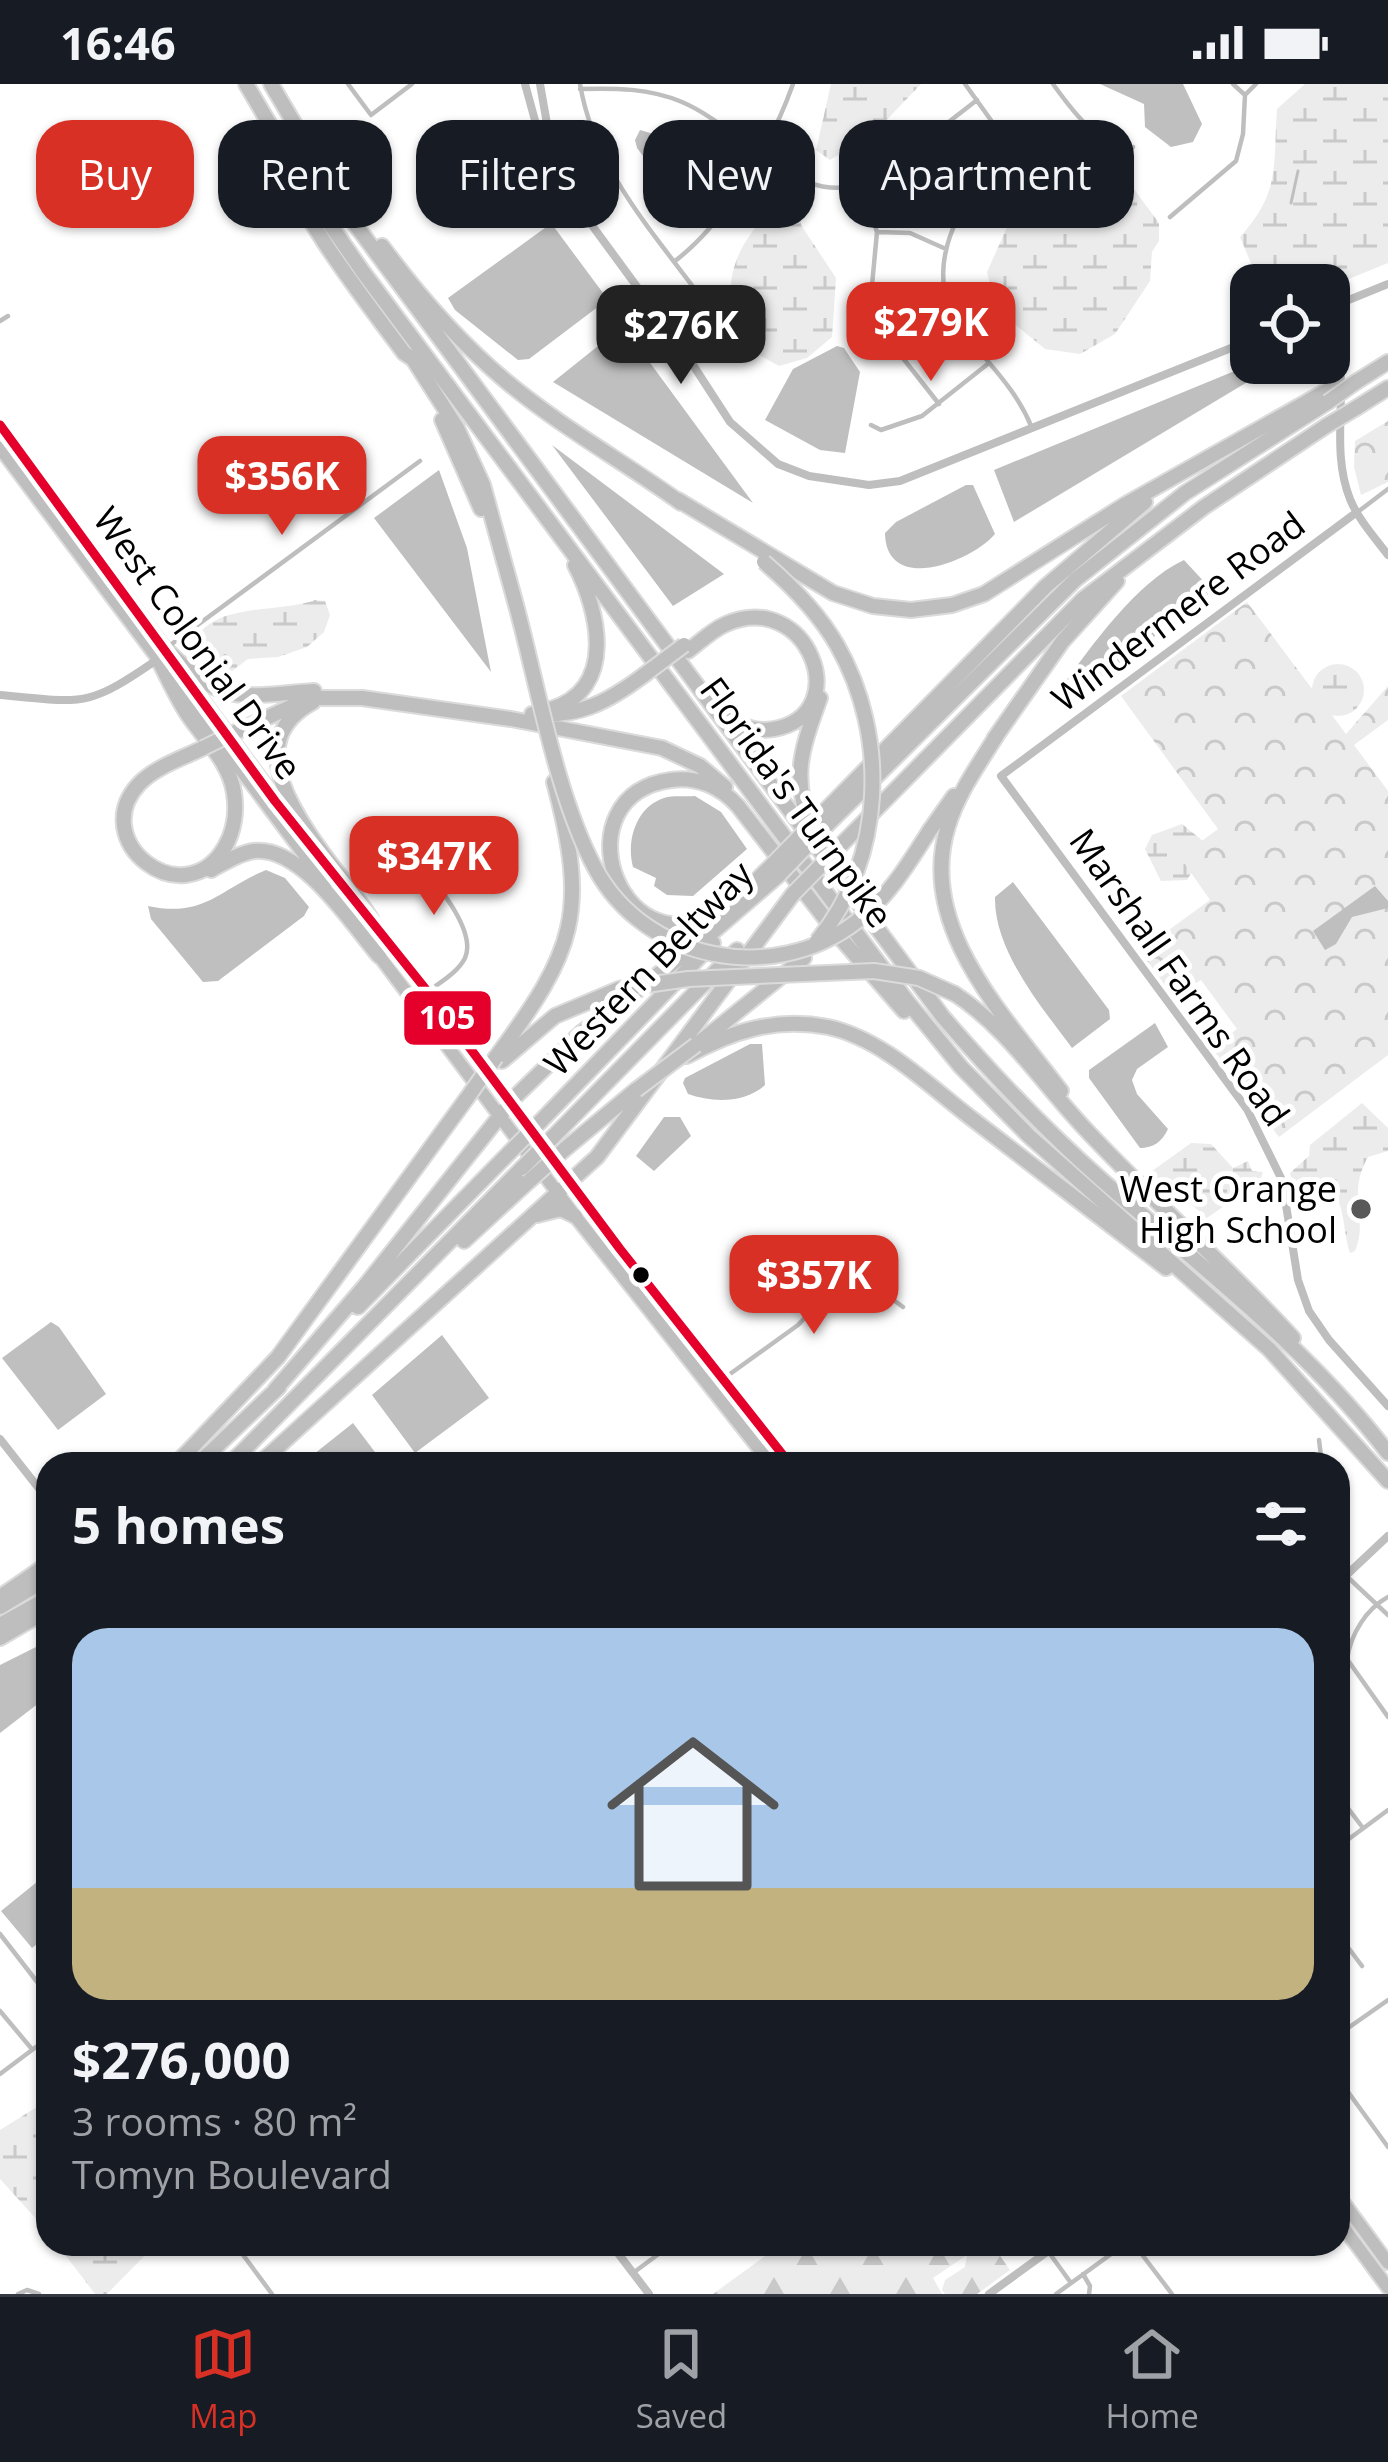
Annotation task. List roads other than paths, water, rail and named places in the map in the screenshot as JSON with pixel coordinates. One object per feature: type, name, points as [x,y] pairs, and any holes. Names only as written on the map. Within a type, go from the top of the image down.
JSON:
[{"type":"highway","name":"Florida's Turnpike","points":[[246,84],[363,272],[878,964],[961,1067],[1029,1136],[1240,1322],[1302,1382],[1388,1480]]},
{"type":"highway","name":"Florida's Turnpike","points":[[271,84],[292,120]]},
{"type":"highway","points":[[187,1452],[278,1357],[498,1061],[556,969],[573,918],[571,854],[498,532],[468,450],[413,359],[404,353],[288,183],[256,106]]},
{"type":"highway","name":"Florida's Turnpike","points":[[358,228],[930,1000],[1004,1086],[1065,1147],[1256,1314],[1388,1453]]},
{"type":"highway","points":[[364,228],[484,363],[534,404],[767,560],[873,606],[911,610],[952,605],[1000,584],[1244,436],[1357,378]]},
{"type":"highway","points":[[822,822],[1075,580],[1185,493],[1388,360]]},
{"type":"highway","name":"Western Beltway","points":[[525,1175],[551,1139],[1048,632],[1168,532],[1388,388]]},
{"type":"highway","name":"West Colonial Drive","points":[[0,425],[415,1005],[571,1182],[651,1287],[763,1452]]},
{"type":"highway","points":[[275,1390],[364,1287],[504,1108],[581,1033],[706,938],[1091,545],[1244,436]]},
{"type":"highway","name":"West Colonial Drive","points":[[0,448],[428,992],[574,1216],[712,1380],[744,1405],[781,1452]]},
{"type":"highway","points":[[516,715],[572,700],[595,664],[595,613],[556,530]]},
{"type":"highway","points":[[513,606],[571,807],[596,871],[629,910],[673,942],[742,960],[780,957],[844,931],[876,904],[1084,615],[1168,532]]},
{"type":"highway","points":[[242,1452],[525,1175],[691,1051],[804,958],[841,908],[860,863],[870,821],[872,757],[860,698],[837,645],[804,599],[767,560]]},
{"type":"highway","points":[[516,715],[546,722],[609,708],[727,616],[755,611],[778,616],[809,638],[820,657],[824,678],[798,777],[820,853]]},
{"type":"highway","points":[[659,638],[725,715],[745,727],[769,730],[790,723],[813,697],[817,671],[810,650],[796,634],[775,622],[754,618],[728,623],[686,648]]},
{"type":"highway","points":[[164,652],[196,680],[223,694],[321,693],[516,715],[681,755],[719,781],[837,934],[956,1070],[1029,1136]]},
{"type":"highway","points":[[164,652],[181,703],[228,772],[236,806],[231,835],[213,862],[192,874],[160,872],[130,846],[124,827],[127,804],[148,776],[202,746]]},
{"type":"highway","points":[[321,693],[146,772],[126,794],[121,834],[133,857],[156,874],[182,879],[202,875],[252,851],[290,859],[320,886],[409,988],[428,992]]},
{"type":"highway","points":[[321,693],[287,723],[279,743],[279,776],[295,814],[351,886],[370,919]]},
{"type":"highway","points":[[997,735],[948,826],[941,878],[950,927],[964,956],[1038,1060],[1146,1190]]},
{"type":"highway","points":[[765,838],[724,793],[696,781],[674,779],[646,788],[625,806],[610,836],[609,860],[617,885],[635,907],[657,919],[683,923],[721,911],[775,870]]},
{"type":"highway","name":"Western Beltway","points":[[210,1452],[510,1153],[775,870]]},
{"type":"highway","points":[[272,1452],[571,1182],[614,1136],[793,894]]},
{"type":"highway","points":[[498,1061],[555,1016],[619,989],[688,979],[874,971],[919,978],[955,994],[992,1023],[1052,1094],[1248,1289],[1350,1400],[1370,1429]]},
{"type":"highway","points":[[415,1005],[433,1009],[452,1027]]},
{"type":"highway","points":[[691,1051],[734,1033],[798,1023],[847,1033],[881,1050],[1174,1275],[1362,1449]]},
{"type":"highway","points":[[532,1217],[557,1209],[574,1216]]},
{"type":"highway","points":[[611,1263],[623,1264],[651,1287]]},
{"type":"highway","points":[[0,1597],[36,1572]]},
{"type":"highway","points":[[0,1607],[36,1585]]},
{"type":"highway","points":[[0,1625],[36,1605]]},
{"type":"highway","points":[[0,1638],[36,1617]]},
{"type":"highway","points":[[1350,2211],[1384,2257]]},
{"type":"highway","points":[[1350,2228],[1360,2235],[1366,2233]]},
{"type":"highway","points":[[1350,2236],[1388,2288]]},
{"type":"highway","points":[[1354,2242],[1384,2257]]},
{"type":"street","points":[[348,84],[371,115],[412,84]]},
{"type":"street","points":[[525,84],[535,120]]},
{"type":"street","points":[[541,84],[547,120]]},
{"type":"street","points":[[780,120],[793,84]]},
{"type":"street","points":[[965,84],[1013,151],[959,214],[946,249],[946,303],[955,321],[1019,396],[1033,428]]},
{"type":"street","points":[[1053,84],[1081,120]]},
{"type":"street","points":[[1233,84],[1246,95]]},
{"type":"street","points":[[1170,217],[1236,161],[1246,95],[1256,84]]},
{"type":"street","points":[[716,120],[679,100],[580,86],[592,137],[607,170],[703,300],[717,304]]},
{"type":"street","points":[[950,120],[977,100]]},
{"type":"street","points":[[595,228],[730,422],[778,464],[837,483],[900,481],[1230,348]]},
{"type":"street","points":[[675,261],[712,228]]},
{"type":"street","points":[[876,228],[871,296],[876,316],[884,334],[939,404]]},
{"type":"street","points":[[877,232],[910,233],[946,249]]},
{"type":"street","points":[[1350,299],[1388,284]]},
{"type":"street","points":[[0,321],[8,316]]},
{"type":"street","points":[[871,425],[881,430],[899,426],[939,404],[989,363]]},
{"type":"street","points":[[1342,384],[1342,472],[1357,512],[1388,555]]},
{"type":"street","points":[[0,695],[92,700],[164,652],[420,461]]},
{"type":"street","name":"Windermere Road","points":[[1000,776],[1388,489]]},
{"type":"street","name":"Marshall Farms Road","points":[[1000,776],[1260,1128],[1282,1180],[1298,1280],[1309,1310],[1328,1340],[1388,1406]]},
{"type":"street","points":[[406,846],[468,938],[459,968],[428,992]]},
{"type":"street","points":[[712,1380],[797,1325],[848,1280],[872,1284],[903,1307]]},
{"type":"street","points":[[0,1439],[36,1485]]},
{"type":"street","points":[[1318,1440],[1320,1452]]},
{"type":"street","points":[[1350,1565],[1388,1536]]},
{"type":"street","points":[[1350,1578],[1388,1616]]},
{"type":"street","points":[[1350,1651],[1361,1623],[1388,1597]]},
{"type":"street","points":[[1350,1663],[1388,1717]]},
{"type":"street","points":[[1350,1838],[1388,1810]]},
{"type":"street","points":[[1350,1811],[1363,1828]]},
{"type":"street","points":[[0,1934],[36,1980]]},
{"type":"street","points":[[1350,1950],[1362,1966]]},
{"type":"street","points":[[1350,2027],[1388,2000]]},
{"type":"street","points":[[0,2011],[32,2050]]},
{"type":"street","points":[[0,2074],[36,2047]]},
{"type":"street","points":[[1350,2095],[1388,2147]]},
{"type":"street","points":[[244,2256],[272,2294]]},
{"type":"street","points":[[620,2256],[649,2294]]},
{"type":"street","points":[[632,2273],[655,2256]]},
{"type":"street","points":[[989,2294],[1041,2256]]},
{"type":"street","points":[[1052,2256],[1071,2283]]},
{"type":"street","points":[[1058,2294],[1112,2256]]},
{"type":"street","points":[[1140,2256],[1172,2294]]},
{"type":"street","points":[[1083,2275],[1090,2294]]},
{"type":"street","points":[[18,2294],[34,2290],[39,2294]]},
{"type":"waterway","points":[[1291,203],[1298,171]]},
{"type":"place","name":"West Orange High School","points":[[1361,1209]]}]
